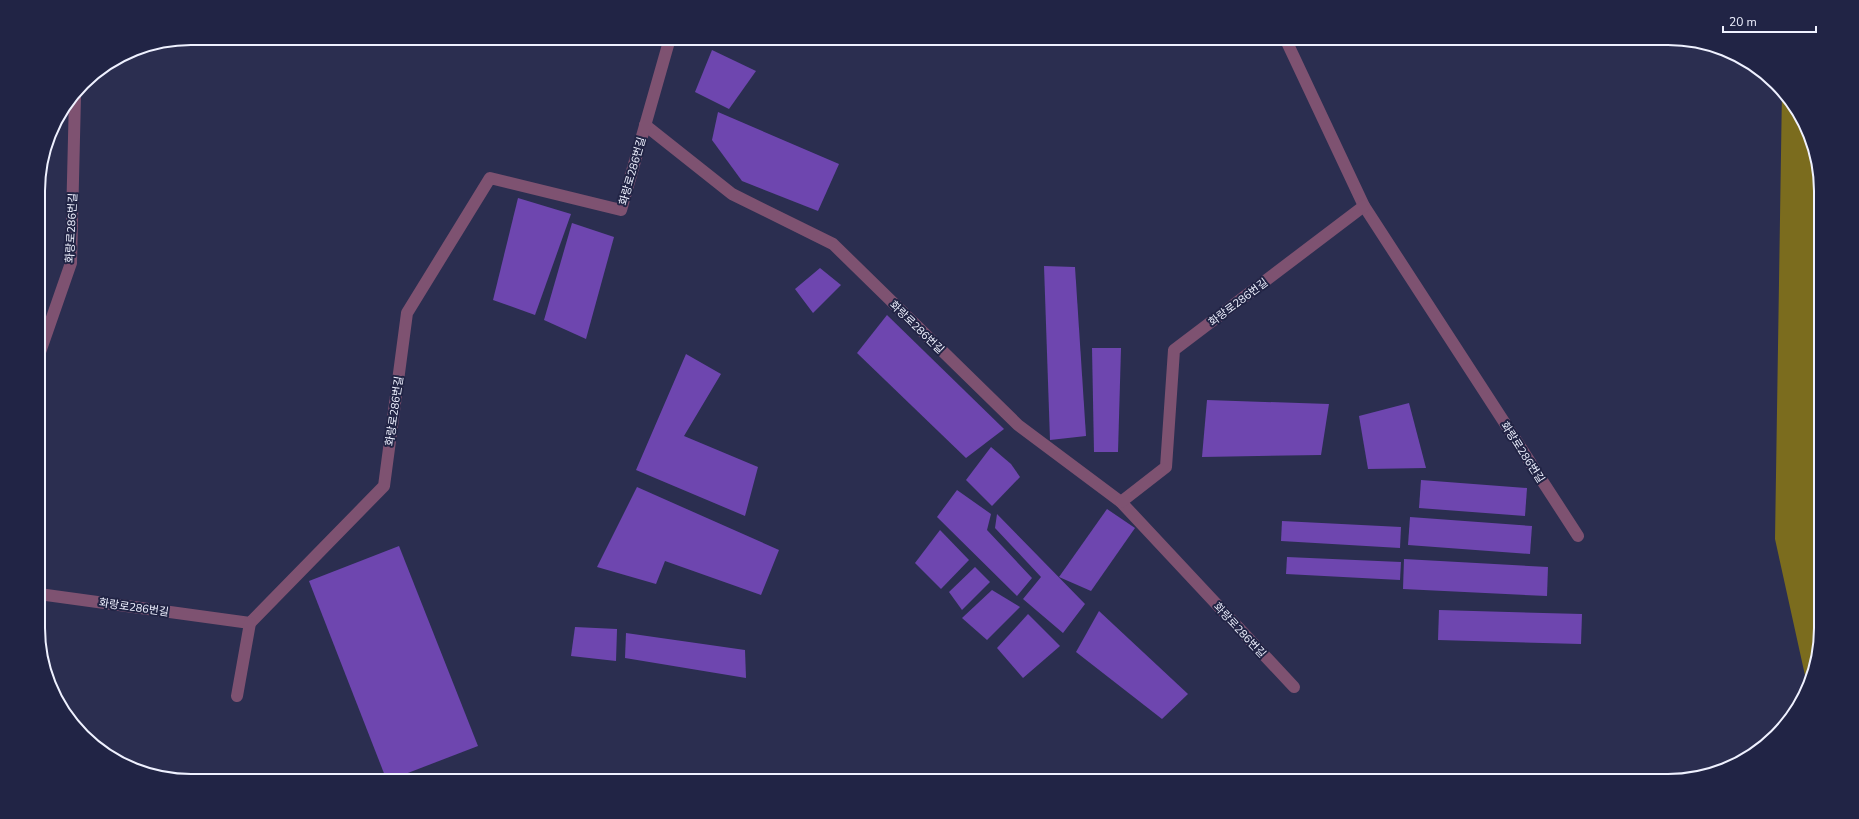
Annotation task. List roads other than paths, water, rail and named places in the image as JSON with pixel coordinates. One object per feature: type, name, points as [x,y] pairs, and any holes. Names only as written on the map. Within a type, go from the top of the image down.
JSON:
[{"type":"street","name":"화랑로286번길","points":[[45,595],[250,623],[384,486],[407,313],[490,178],[621,210],[668,45]]},
{"type":"street","name":"화랑로286번길","points":[[1288,45],[1364,206],[1578,536]]},
{"type":"street","name":"화랑로286번길","points":[[45,338],[71,264],[75,102]]},
{"type":"street","name":"화랑로286번길","points":[[645,125],[732,194],[833,244],[1018,425],[1121,502],[1294,687]]},
{"type":"street","name":"화랑로286번길","points":[[1121,502],[1166,467],[1174,350],[1364,206]]},
{"type":"street","points":[[237,696],[250,623]]}]
